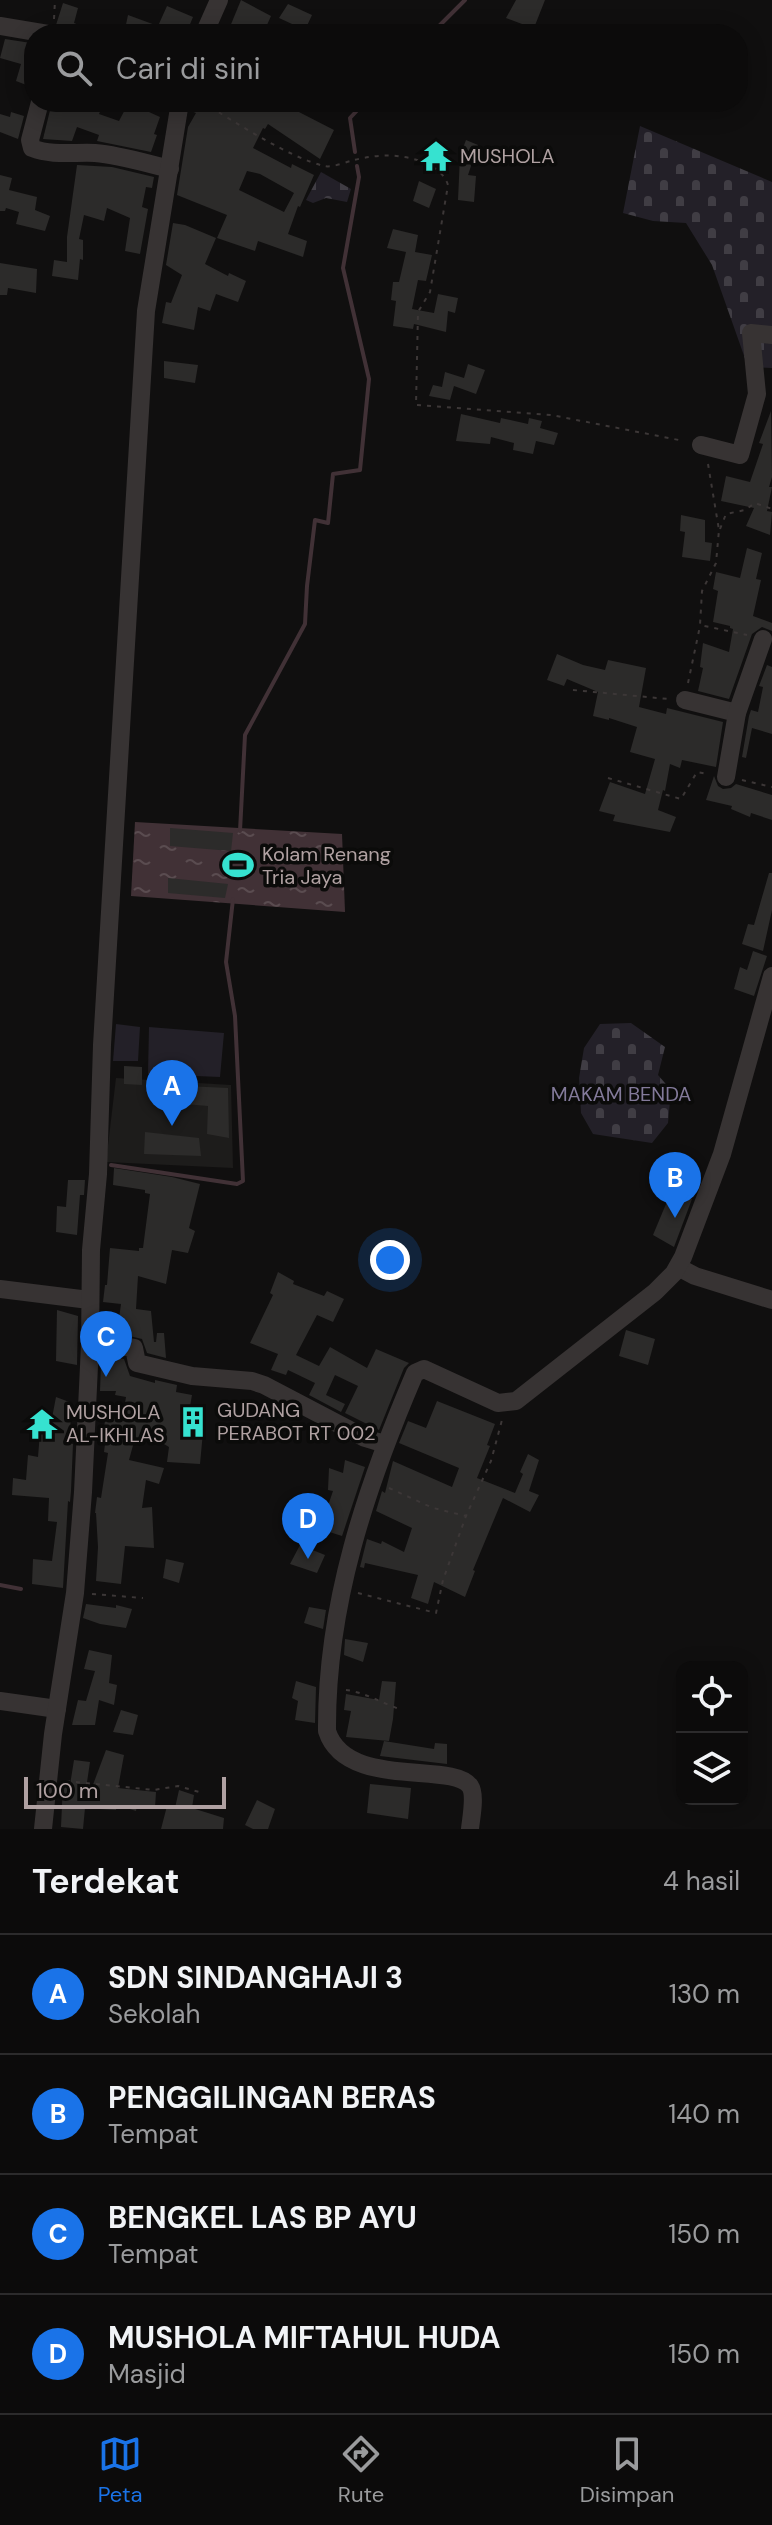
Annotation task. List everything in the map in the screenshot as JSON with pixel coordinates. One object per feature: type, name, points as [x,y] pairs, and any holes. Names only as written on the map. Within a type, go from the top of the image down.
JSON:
[{"type":"street","points":[[208,24],[219,0]]},
{"type":"street","points":[[0,26],[24,26]]},
{"type":"street","points":[[37,112],[30,140],[32,148],[65,154],[95,153],[170,169]]},
{"type":"street","points":[[43,1829],[75,1593],[83,1492],[89,1300],[113,848],[146,311],[179,112]]},
{"type":"street","points":[[701,445],[740,455],[757,394],[751,333],[772,335]]},
{"type":"street","points":[[726,777],[737,713],[763,639]]},
{"type":"street","points":[[685,700],[737,713]]},
{"type":"street","points":[[470,1829],[472,1790],[468,1784],[453,1778],[389,1771],[353,1759],[331,1744],[327,1731],[336,1614],[350,1552],[385,1444],[415,1373],[424,1369],[498,1403],[516,1401],[655,1292],[678,1267],[722,1154],[772,976]]},
{"type":"street","points":[[678,1267],[695,1276],[772,1300]]},
{"type":"street","points":[[0,1289],[89,1300]]},
{"type":"street","points":[[90,1341],[134,1348],[137,1363],[192,1376],[228,1378],[264,1385],[365,1438],[385,1444]]},
{"type":"street","points":[[0,1701],[57,1709]]},
{"type":"path","points":[[51,24],[55,0]]},
{"type":"path","points":[[220,112],[289,151],[326,167],[357,159],[395,155],[415,159],[433,167],[445,177],[448,185],[430,292],[418,312],[416,405],[536,413],[701,445],[707,455],[719,530],[716,563],[702,591],[700,625],[685,700],[573,690]]},
{"type":"path","points":[[719,530],[726,514],[745,510],[755,503],[772,509]]},
{"type":"path","points":[[700,625],[733,632]]},
{"type":"path","points":[[608,778],[681,799],[697,772],[772,787]]},
{"type":"path","points":[[342,1589],[436,1613],[443,1580],[466,1516],[491,1461],[507,1402]]},
{"type":"path","points":[[373,1481],[433,1508],[466,1516]]},
{"type":"path","points":[[75,1593],[143,1598]]},
{"type":"path","points":[[330,1687],[357,1691],[376,1702],[402,1710]]},
{"type":"path","points":[[49,1778],[154,1790],[178,1786],[199,1792]]},
{"type":"shaded area","points":[[116,1078],[231,1085],[233,1168],[106,1162]]},
{"type":"green space","points":[[640,126],[772,182],[772,368],[748,367],[712,265],[686,223],[653,221],[623,213]]},
{"type":"green space","points":[[321,172],[351,189],[347,202],[326,198],[313,203],[306,200]]},
{"type":"green space","name":"MAKAM BENDA","points":[[631,1023],[665,1047],[658,1075],[671,1090],[668,1123],[652,1143],[593,1134],[581,1113],[579,1078],[584,1048],[600,1024]]},
{"type":"green space","points":[[116,1024],[140,1027],[138,1061],[113,1061]]},
{"type":"green space","points":[[149,1027],[224,1033],[220,1077],[148,1074]]},
{"type":"water","name":"Kolam Renang Tria Jaya","points":[[135,822],[342,834],[345,912],[131,896]]},
{"type":"building","points":[[241,0],[271,16],[267,24],[231,24]]},
{"type":"building","points":[[516,0],[545,0],[536,24],[522,24],[506,18]]},
{"type":"building","points":[[63,3],[78,8],[74,23],[76,24],[56,24]]},
{"type":"building","points":[[288,4],[312,15],[308,24],[292,24],[279,18]]},
{"type":"building","points":[[167,6],[193,17],[190,24],[159,24]]},
{"type":"building","points":[[128,15],[153,24],[126,24]]},
{"type":"building","points":[[5,39],[24,42],[24,84],[16,81],[21,64],[0,58]]},
{"type":"building","points":[[11,112],[24,116],[18,139],[0,132],[0,114],[10,117]]},
{"type":"building","points":[[50,112],[100,112],[119,121],[124,112],[149,112],[160,117],[151,152],[97,141],[99,135],[77,127],[72,141],[43,139]]},
{"type":"building","points":[[194,112],[299,112],[334,130],[320,159],[268,124],[253,148],[291,168],[292,164],[314,175],[288,234],[307,241],[303,257],[258,241],[255,251],[217,238],[227,215],[177,195],[188,127],[196,113]],"holes":[[[247,171],[260,174],[294,193],[284,212],[239,190]]]},
{"type":"building","points":[[466,140],[478,145],[468,175],[476,176],[474,202],[458,200],[460,156]]},
{"type":"building","points":[[77,165],[112,167],[154,177],[152,188],[146,187],[142,207],[148,209],[140,254],[125,251],[130,218],[107,208],[104,221],[84,215],[79,239],[83,240],[83,260],[80,259],[78,280],[52,276],[54,260],[67,262],[67,237]]},
{"type":"building","points":[[0,175],[12,178],[9,190],[37,197],[35,210],[50,216],[45,231],[16,224],[19,212],[6,208],[0,211]]},
{"type":"building","points":[[419,181],[436,189],[429,208],[413,201]]},
{"type":"building","points":[[173,223],[216,238],[205,264],[246,281],[238,302],[216,294],[210,311],[198,307],[194,330],[162,323],[166,302],[171,303],[182,275],[166,265]]},
{"type":"building","points":[[393,229],[418,235],[415,252],[432,255],[426,281],[418,280],[412,309],[434,313],[438,294],[458,298],[455,313],[448,311],[446,332],[414,324],[413,329],[393,326],[396,301],[391,300],[393,282],[399,282],[406,252],[387,248]]},
{"type":"building","points":[[0,263],[37,269],[36,293],[8,288],[7,295],[0,295]]},
{"type":"building","points":[[164,361],[198,365],[195,383],[164,378]]},
{"type":"building","points":[[468,364],[485,370],[476,394],[454,386],[450,400],[429,396],[433,385],[442,387],[445,372],[464,378]]},
{"type":"building","points":[[771,411],[772,477],[769,487],[772,487],[767,511],[772,512],[770,535],[746,526],[754,508],[721,501],[726,476],[750,482],[763,444],[759,443]]},
{"type":"building","points":[[461,414],[500,423],[501,418],[528,424],[529,418],[542,421],[540,428],[558,433],[554,445],[536,441],[533,454],[513,450],[514,443],[491,437],[490,444],[456,441]]},
{"type":"building","points":[[681,515],[705,520],[705,542],[712,543],[710,561],[682,557],[685,532],[680,531]]},
{"type":"building","points":[[747,548],[762,553],[756,579],[761,580],[753,616],[772,623],[772,631],[762,627],[752,634],[729,699],[698,691],[703,668],[700,667],[703,643],[729,652],[733,629],[713,622],[718,591],[713,589],[716,572],[740,578]]},
{"type":"building","points":[[557,654],[605,670],[608,660],[646,668],[639,707],[666,714],[667,708],[723,722],[716,767],[682,760],[680,768],[670,764],[658,810],[676,817],[670,832],[613,821],[615,815],[599,811],[610,782],[645,794],[655,759],[630,752],[637,727],[593,716],[598,692],[567,679],[564,686],[547,680]]},
{"type":"building","points":[[767,665],[772,667],[772,734],[752,728],[746,758],[742,757],[749,716],[751,710],[758,712],[763,687],[759,686]]},
{"type":"building","points":[[714,776],[718,786],[723,789],[736,784],[772,795],[772,820],[751,813],[750,817],[731,809],[732,806],[706,800]]},
{"type":"building","points":[[170,828],[233,833],[231,851],[170,846]]},
{"type":"building","points":[[769,873],[772,873],[772,910],[763,951],[742,944],[748,924],[754,925]]},
{"type":"building","points":[[168,878],[228,884],[225,898],[168,893]]},
{"type":"building","points":[[753,951],[767,956],[754,996],[734,989],[740,967],[747,970]]},
{"type":"building","points":[[124,1066],[142,1067],[142,1085],[124,1084]]},
{"type":"building","points":[[185,1086],[228,1088],[229,1138],[207,1134],[208,1106],[184,1104]]},
{"type":"building","points":[[145,1132],[199,1138],[201,1156],[144,1154]]},
{"type":"building","points":[[114,1168],[200,1184],[189,1228],[195,1231],[188,1253],[172,1250],[166,1284],[138,1276],[136,1309],[151,1311],[154,1342],[157,1333],[164,1333],[166,1358],[147,1353],[142,1339],[117,1333],[121,1304],[103,1302],[110,1248],[139,1251],[143,1248],[150,1194],[145,1190],[113,1185]]},
{"type":"building","points":[[68,1180],[85,1180],[84,1195],[80,1195],[77,1235],[56,1232],[57,1206],[66,1207]]},
{"type":"building","points":[[671,1192],[692,1199],[674,1247],[653,1235]]},
{"type":"building","points":[[278,1272],[294,1281],[293,1284],[324,1296],[327,1291],[344,1299],[333,1322],[317,1315],[296,1355],[319,1366],[330,1347],[367,1368],[376,1349],[409,1363],[404,1368],[379,1430],[345,1413],[358,1386],[335,1375],[326,1395],[345,1404],[341,1412],[309,1395],[315,1383],[288,1370],[286,1375],[271,1370],[278,1354],[250,1343],[273,1295],[270,1293]]},
{"type":"building","points":[[57,1310],[78,1316],[77,1365],[56,1361]]},
{"type":"building","points":[[626,1330],[655,1339],[648,1365],[619,1356]]},
{"type":"building","points":[[106,1356],[124,1359],[130,1376],[177,1385],[176,1392],[192,1395],[188,1418],[198,1419],[197,1431],[203,1432],[200,1464],[167,1462],[169,1447],[164,1441],[135,1438],[129,1460],[164,1468],[159,1484],[146,1480],[142,1508],[152,1507],[154,1548],[125,1546],[121,1584],[96,1581],[98,1547],[95,1513],[97,1497],[101,1498],[108,1453],[104,1452],[107,1428],[104,1427],[106,1415],[122,1421],[126,1397],[115,1395],[116,1391],[100,1391],[101,1364],[105,1364]]},
{"type":"building","points":[[56,1397],[72,1403],[69,1443],[73,1444],[71,1491],[63,1588],[32,1584],[33,1559],[52,1561],[57,1522],[48,1521],[49,1498],[12,1495],[13,1478],[26,1480],[28,1455],[38,1457],[40,1432],[29,1429],[36,1413],[52,1418]]},
{"type":"building","points":[[437,1401],[495,1424],[477,1478],[515,1493],[528,1454],[539,1460],[529,1491],[539,1495],[530,1512],[503,1498],[465,1597],[434,1582],[428,1604],[411,1598],[418,1575],[365,1563],[364,1568],[360,1567],[367,1539],[381,1544],[382,1541],[404,1552],[412,1528],[376,1511],[382,1491],[385,1493],[393,1461],[452,1487],[459,1468],[399,1443],[408,1421],[426,1428]]},
{"type":"building","points":[[345,1460],[365,1467],[342,1536],[320,1529],[333,1491],[328,1490],[329,1468],[343,1473]]},
{"type":"building","points":[[300,1545],[325,1555],[317,1573],[290,1564]]},
{"type":"building","points":[[166,1559],[184,1563],[179,1583],[163,1578]]},
{"type":"building","points":[[86,1604],[132,1609],[126,1628],[83,1618]]},
{"type":"building","points":[[309,1607],[326,1610],[323,1629],[304,1623]]},
{"type":"building","points":[[345,1639],[368,1643],[363,1662],[344,1655]]},
{"type":"building","points":[[89,1650],[112,1655],[109,1683],[117,1685],[114,1705],[99,1700],[95,1725],[72,1725],[78,1700],[86,1701],[95,1671],[84,1669]]},
{"type":"building","points":[[296,1681],[316,1687],[315,1723],[295,1720],[298,1701],[292,1698]]},
{"type":"building","points":[[382,1681],[396,1682],[389,1741],[346,1737],[351,1711],[344,1710],[346,1694],[379,1700]]},
{"type":"building","points":[[121,1710],[138,1715],[133,1735],[113,1732]]},
{"type":"building","points":[[384,1741],[434,1749],[435,1743],[447,1744],[447,1764],[380,1756]]},
{"type":"building","points":[[106,1750],[124,1755],[118,1788],[156,1792],[155,1808],[137,1806],[136,1811],[117,1805],[116,1810],[85,1808],[83,1829],[61,1827],[63,1783],[70,1785],[74,1760],[90,1762],[86,1789],[91,1790]]},
{"type":"building","points":[[370,1784],[411,1788],[408,1819],[367,1813]]},
{"type":"building","points":[[179,1790],[194,1795],[192,1808],[224,1818],[223,1829],[161,1829],[167,1806],[175,1808]]},
{"type":"building","points":[[257,1800],[275,1809],[268,1829],[253,1829],[245,1825]]},
{"type":"waterway","points":[[441,24],[465,0]]},
{"type":"waterway","points":[[355,152],[350,118],[356,112]]},
{"type":"waterway","points":[[240,831],[245,735],[305,624],[315,520],[328,523],[333,474],[360,470],[369,379],[343,268],[359,177],[357,166]]},
{"type":"waterway","points":[[111,1165],[237,1184],[243,1181],[235,1016],[226,962],[233,899]]},
{"type":"waterway","points":[[0,1585],[21,1589]]},
{"type":"place","name":"MUSHOLA","points":[[436,156]]},
{"type":"place","name":"Kolam Renang Tria Jaya","points":[[238,865]]},
{"type":"place","name":"SDN SINDANGHAJI 3","points":[[172,1126]]},
{"type":"place","name":"PENGGILINGAN BERAS","points":[[675,1218]]},
{"type":"place","name":"BENGKEL LAS BP AYU","points":[[106,1377]]},
{"type":"place","name":"GUDANG PERABOT RT 002","points":[[193,1422]]},
{"type":"place","name":"MUSHOLA AL-IKHLAS","points":[[42,1424]]},
{"type":"place","name":"MUSHOLA MIFTAHUL HUDA","points":[[308,1559]]}]
